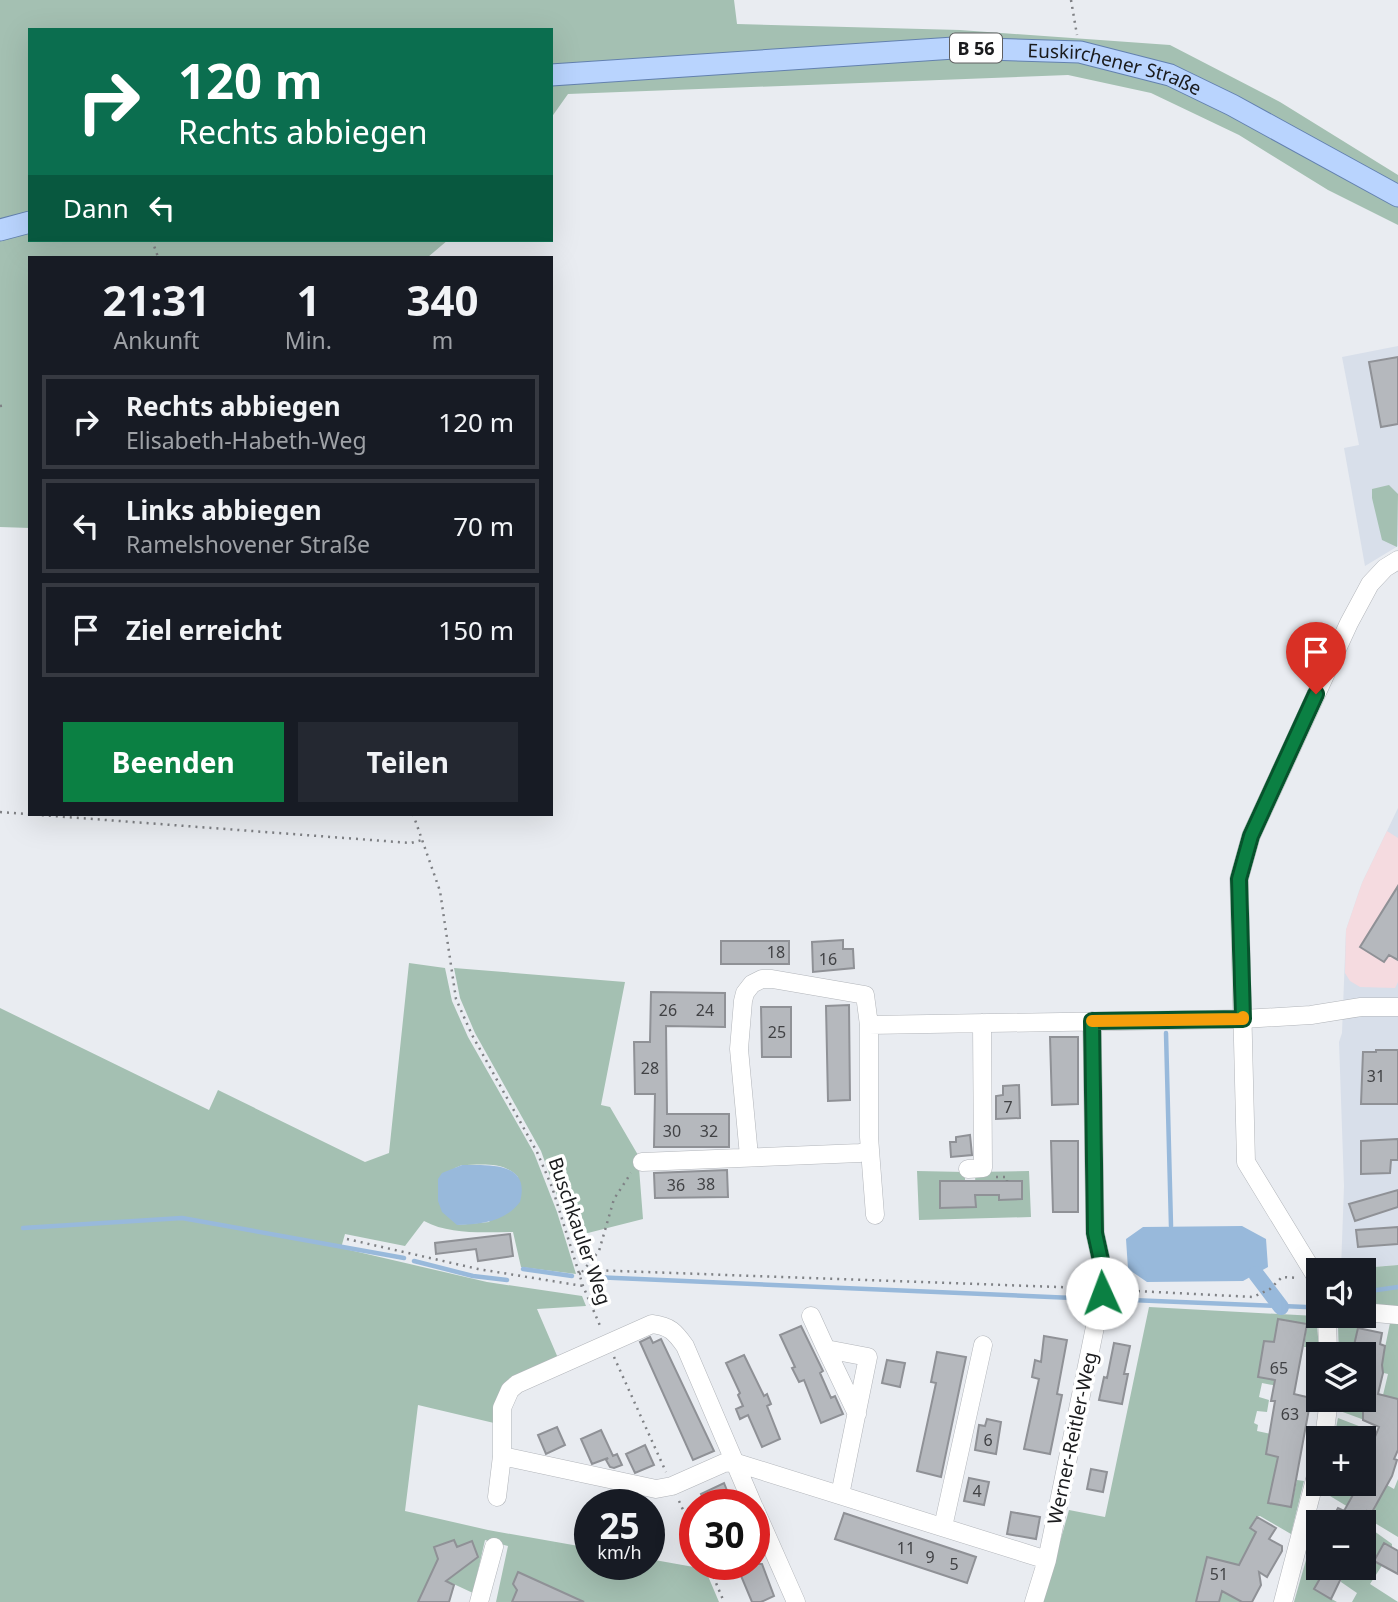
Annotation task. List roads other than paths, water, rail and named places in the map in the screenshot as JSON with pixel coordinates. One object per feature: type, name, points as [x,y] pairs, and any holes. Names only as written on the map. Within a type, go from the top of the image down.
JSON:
[{"type":"main road","name":"Euskirchener Straße","points":[[553,75],[954,48],[1080,52],[1170,75],[1232,105],[1398,196]]},
{"type":"main road","points":[[0,230],[28,223]]},
{"type":"street","points":[[1306,1261],[1246,1161],[1239,879],[1251,836],[1361,599],[1385,568],[1398,559]]},
{"type":"street","points":[[749,1156],[739,1049],[745,993],[752,984],[762,979],[772,979],[865,995],[869,1025],[870,1150],[875,1215]]},
{"type":"street","points":[[869,1025],[1243,1019],[1311,1015],[1361,1007],[1398,1007]]},
{"type":"street","name":"Werner-Reitler-Weg","points":[[1034,1602],[1047,1560],[1102,1288],[1102,1265],[1095,1233],[1092,1021]]},
{"type":"street","points":[[968,1169],[983,1168],[982,1023]]},
{"type":"street","points":[[642,1161],[860,1153],[870,1150]]},
{"type":"street","points":[[1376,1313],[1398,1315]]},
{"type":"street","points":[[811,1316],[857,1414]]},
{"type":"street","points":[[497,1497],[502,1456],[502,1408],[510,1390],[517,1384],[652,1324],[666,1326],[676,1332],[685,1346],[746,1489]]},
{"type":"street","points":[[943,1527],[983,1345]]},
{"type":"street","points":[[825,1349],[868,1357],[840,1495]]},
{"type":"street","points":[[502,1456],[656,1489],[672,1486],[724,1463],[734,1462],[1047,1560]]},
{"type":"street","points":[[1283,1602],[1311,1496]]},
{"type":"street","points":[[770,1543],[796,1602]]},
{"type":"street","points":[[480,1602],[494,1547]]},
{"type":"water","points":[[462,1165],[495,1166],[513,1172],[522,1189],[520,1202],[500,1218],[484,1223],[457,1225],[442,1212],[438,1201],[438,1179],[442,1173]]},
{"type":"water","points":[[1242,1226],[1266,1239],[1268,1267],[1243,1281],[1147,1282],[1128,1269],[1126,1239],[1143,1227]]},
{"type":"waterway","points":[[1166,1033],[1171,1226]]},
{"type":"waterway","points":[[23,1228],[182,1218],[404,1258]]},
{"type":"waterway","points":[[414,1261],[473,1276],[507,1280]]},
{"type":"waterway","points":[[523,1269],[572,1276]]},
{"type":"waterway","points":[[1256,1274],[1281,1307]]},
{"type":"waterway","points":[[593,1277],[1096,1299]]},
{"type":"waterway","points":[[1376,1290],[1398,1287]]},
{"type":"waterway","points":[[1106,1299],[1306,1307]]}]
